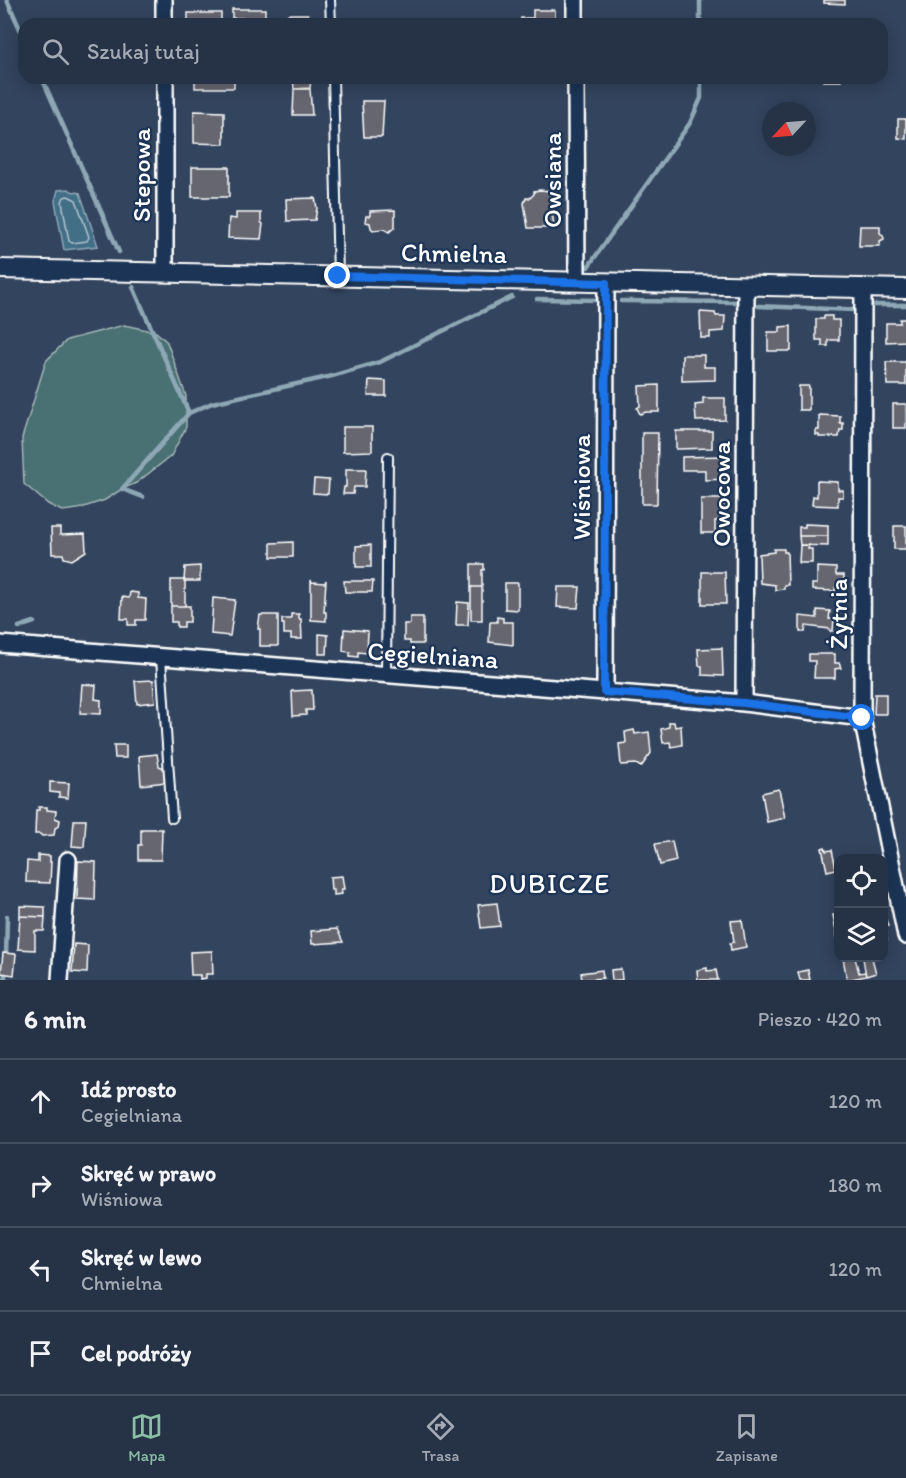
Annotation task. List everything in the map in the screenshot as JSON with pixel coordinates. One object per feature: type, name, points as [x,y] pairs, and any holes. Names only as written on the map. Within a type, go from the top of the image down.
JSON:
[{"type":"street","points":[[164,0],[164,18]]},
{"type":"street","points":[[575,0],[575,18]]},
{"type":"street","name":"Stepowa","points":[[165,84],[165,272]]},
{"type":"street","name":"Owsiana","points":[[576,84],[577,282]]},
{"type":"street","name":"Chmielna","points":[[0,268],[906,289]]},
{"type":"street","name":"Wiśniowa","points":[[604,692],[606,283]]},
{"type":"street","name":"Owocowa","points":[[744,703],[746,286]]},
{"type":"street","name":"Żytnia","points":[[863,288],[862,718],[906,936]]},
{"type":"street","name":"Cegielniana","points":[[0,644],[744,703],[862,718]]},
{"type":"street","points":[[60,980],[68,860]]},
{"type":"lane","points":[[330,0],[331,18]]},
{"type":"lane","points":[[333,84],[338,276]]},
{"type":"lane","points":[[386,675],[388,457]]},
{"type":"lane","points":[[161,658],[172,818]]},
{"type":"green space","points":[[124,325],[156,332],[167,342],[186,396],[186,427],[171,456],[136,483],[105,500],[78,509],[62,511],[48,504],[24,484],[22,438],[46,361],[67,340]]},
{"type":"water","points":[[69,189],[80,193],[98,246],[64,250],[55,201],[58,190]]},
{"type":"building","points":[[824,0],[845,0],[845,4],[824,3]]},
{"type":"building","points":[[232,9],[265,9],[265,18],[232,18]]},
{"type":"building","points":[[533,10],[555,10],[555,18],[533,18]]},
{"type":"building","points":[[188,13],[221,13],[221,18],[188,18]]},
{"type":"building","points":[[288,14],[308,14],[308,18],[288,18]]},
{"type":"building","points":[[195,84],[234,84],[234,88],[195,88]]},
{"type":"building","points":[[294,84],[310,84],[310,88],[294,89]]},
{"type":"building","points":[[294,89],[310,89],[312,115],[293,115]]},
{"type":"building","points":[[362,101],[384,101],[382,137],[364,137]]},
{"type":"building","points":[[194,111],[224,112],[224,144],[194,143]]},
{"type":"building","points":[[898,119],[906,119],[906,139],[898,138]]},
{"type":"building","points":[[192,167],[229,167],[229,197],[192,197]]},
{"type":"building","points":[[534,191],[550,191],[554,228],[528,228],[524,203],[526,198],[534,194]]},
{"type":"building","points":[[315,198],[317,208],[315,220],[287,221],[286,199]]},
{"type":"building","points":[[395,210],[395,227],[389,232],[384,229],[373,230],[370,223],[365,222],[366,216],[370,216],[370,211]]},
{"type":"building","points":[[236,213],[261,213],[263,224],[261,239],[228,238],[229,218],[236,219]]},
{"type":"building","points":[[860,226],[880,226],[880,233],[884,239],[880,241],[880,246],[859,246]]},
{"type":"building","points":[[700,312],[725,316],[724,331],[710,332],[710,338],[701,338]]},
{"type":"building","points":[[824,316],[832,316],[832,320],[839,320],[839,340],[828,340],[828,346],[822,346],[822,340],[816,340],[816,319],[824,319]]},
{"type":"building","points":[[900,319],[906,319],[906,341],[886,342],[886,323],[900,323]]},
{"type":"building","points":[[791,326],[791,351],[768,351],[768,332],[780,332],[780,327]]},
{"type":"building","points":[[682,355],[704,355],[704,367],[715,367],[715,380],[682,381]]},
{"type":"building","points":[[886,362],[906,362],[906,385],[887,385]]},
{"type":"building","points":[[369,380],[386,381],[386,396],[368,396]]},
{"type":"building","points":[[659,385],[659,412],[640,414],[637,408],[640,406],[639,386]]},
{"type":"building","points":[[799,386],[809,386],[809,410],[799,410]]},
{"type":"building","points":[[703,398],[725,398],[725,420],[696,421],[695,405],[703,404]]},
{"type":"building","points":[[893,404],[906,404],[906,428],[893,428]]},
{"type":"building","points":[[819,415],[840,416],[843,430],[840,430],[839,437],[816,435],[816,430],[819,430]]},
{"type":"building","points":[[343,427],[372,427],[372,451],[343,452]]},
{"type":"building","points":[[676,431],[712,431],[712,448],[676,449]]},
{"type":"building","points":[[642,433],[658,433],[657,504],[642,504]]},
{"type":"building","points":[[725,456],[726,479],[705,480],[705,470],[682,470],[682,457]]},
{"type":"building","points":[[346,469],[366,469],[365,487],[354,487],[353,494],[343,494],[344,487],[346,487]]},
{"type":"building","points":[[314,479],[329,480],[328,494],[313,493]]},
{"type":"building","points":[[817,481],[838,482],[838,490],[843,490],[843,497],[838,497],[838,506],[812,505],[813,496],[817,497]]},
{"type":"building","points":[[701,499],[723,499],[726,520],[715,521],[715,533],[701,533]]},
{"type":"building","points":[[805,524],[828,525],[828,536],[799,536],[799,527],[805,527]]},
{"type":"building","points":[[894,526],[906,526],[906,549],[894,549]]},
{"type":"building","points":[[51,528],[60,528],[60,535],[85,534],[86,551],[72,560],[64,558],[63,554],[52,554]]},
{"type":"building","points":[[799,536],[828,536],[828,546],[800,545]]},
{"type":"building","points":[[293,542],[293,557],[271,557],[271,543]]},
{"type":"building","points":[[371,545],[371,567],[356,567],[356,546]]},
{"type":"building","points":[[800,545],[809,545],[808,549],[812,549],[812,563],[799,563]]},
{"type":"building","points":[[774,549],[784,549],[784,552],[787,552],[788,585],[784,585],[784,589],[775,590],[775,585],[760,583],[759,554],[774,552]]},
{"type":"building","points":[[471,564],[484,564],[482,587],[471,587]]},
{"type":"building","points":[[200,566],[200,581],[184,581],[185,567]]},
{"type":"building","points":[[817,567],[836,568],[836,575],[844,575],[844,584],[836,584],[835,591],[812,590],[812,584],[817,584]]},
{"type":"building","points":[[702,572],[725,572],[726,604],[702,604]]},
{"type":"building","points":[[171,580],[185,580],[185,606],[171,606]]},
{"type":"building","points":[[311,580],[325,583],[326,580],[324,612],[326,612],[326,621],[311,620]]},
{"type":"building","points":[[344,581],[373,581],[372,592],[345,592]]},
{"type":"building","points":[[505,583],[518,583],[518,610],[505,609]]},
{"type":"building","points":[[471,587],[482,587],[482,620],[471,620]]},
{"type":"building","points":[[558,587],[580,587],[578,608],[557,607]]},
{"type":"building","points":[[130,592],[138,593],[138,598],[146,599],[145,620],[136,620],[136,625],[128,625],[128,619],[121,619],[122,597],[129,598]]},
{"type":"building","points":[[213,598],[235,600],[230,636],[211,634]]},
{"type":"building","points":[[457,602],[469,603],[468,625],[456,625]]},
{"type":"building","points":[[171,606],[190,606],[190,622],[184,622],[184,627],[177,627],[177,622],[171,622]]},
{"type":"building","points":[[817,610],[830,611],[829,619],[834,619],[833,631],[806,626],[805,632],[800,632],[800,616],[817,618]]},
{"type":"building","points":[[291,614],[299,614],[302,639],[291,639],[291,634],[284,634],[282,619],[291,619]]},
{"type":"building","points":[[260,615],[278,615],[278,646],[260,646],[260,629],[258,629]]},
{"type":"building","points":[[410,617],[423,617],[423,644],[410,644],[410,641],[404,641],[404,624],[410,624]]},
{"type":"building","points":[[497,617],[503,618],[503,622],[513,622],[513,645],[489,642],[490,622],[497,622]]},
{"type":"building","points":[[344,629],[368,631],[367,653],[358,652],[358,657],[350,656],[350,652],[343,651]]},
{"type":"building","points":[[319,634],[328,635],[327,654],[319,654]]},
{"type":"building","points":[[722,648],[723,676],[702,675],[698,649]]},
{"type":"building","points":[[809,654],[835,654],[835,663],[839,663],[841,668],[835,669],[835,678],[814,678],[815,661],[809,661]]},
{"type":"building","points":[[153,680],[155,702],[137,704],[135,681]]},
{"type":"building","points":[[82,684],[96,685],[95,699],[101,700],[101,714],[80,713]]},
{"type":"building","points":[[312,690],[313,710],[306,710],[306,715],[293,716],[292,691]]},
{"type":"building","points":[[875,694],[886,694],[886,714],[874,714]]},
{"type":"building","points":[[669,722],[674,722],[675,727],[681,726],[682,745],[671,747],[670,742],[663,743],[661,729],[669,727]]},
{"type":"building","points":[[634,730],[635,734],[649,732],[651,753],[641,767],[636,764],[621,765],[619,744],[626,743],[625,732]]},
{"type":"building","points":[[114,745],[126,745],[126,758],[115,758]]},
{"type":"building","points":[[157,754],[159,766],[164,768],[166,782],[141,785],[139,756]]},
{"type":"building","points":[[50,782],[69,783],[68,798],[59,797],[59,793],[50,792]]},
{"type":"building","points":[[779,789],[785,818],[767,822],[762,793]]},
{"type":"building","points":[[39,807],[47,807],[47,810],[56,811],[55,818],[60,820],[54,835],[35,834],[36,810],[39,810]]},
{"type":"building","points":[[74,820],[86,820],[84,847],[72,846]]},
{"type":"building","points":[[141,829],[162,829],[161,860],[138,860]]},
{"type":"building","points":[[672,841],[676,861],[660,865],[655,844]]},
{"type":"building","points":[[825,847],[826,851],[832,850],[834,869],[827,871],[822,848]]},
{"type":"building","points":[[38,855],[50,856],[50,883],[26,882],[27,861],[38,862]]},
{"type":"building","points":[[78,861],[96,862],[95,900],[77,899]]},
{"type":"building","points":[[342,876],[344,889],[341,889],[342,894],[334,895],[334,890],[331,890],[330,877]]},
{"type":"building","points":[[497,903],[500,926],[481,928],[478,905]]},
{"type":"building","points":[[20,906],[45,907],[45,917],[20,916]]},
{"type":"building","points":[[20,916],[45,917],[44,931],[35,931],[35,950],[18,949]]},
{"type":"building","points":[[742,920],[746,947],[731,950],[730,943],[734,942],[731,921]]},
{"type":"building","points":[[337,929],[343,942],[312,944],[311,931]]},
{"type":"building","points":[[74,944],[88,945],[87,973],[72,972]]},
{"type":"building","points":[[212,951],[213,974],[206,974],[206,978],[200,979],[200,975],[191,975],[190,952]]},
{"type":"building","points":[[3,953],[16,954],[14,975],[1,973]]},
{"type":"building","points":[[844,962],[856,962],[859,973],[865,972],[866,976],[847,980]]},
{"type":"building","points":[[864,962],[873,962],[876,973],[866,976]]},
{"type":"building","points":[[707,968],[707,971],[716,970],[718,980],[698,980],[697,970]]},
{"type":"building","points":[[621,969],[622,980],[612,980],[611,970]]},
{"type":"building","points":[[602,970],[603,978],[582,980],[581,973]]},
{"type":"building","points":[[808,970],[810,980],[800,980],[798,972]]},
{"type":"waterway","points":[[7,0],[18,25]]},
{"type":"waterway","points":[[700,0],[700,18]]},
{"type":"waterway","points":[[45,84],[119,252]]},
{"type":"waterway","points":[[588,267],[690,123],[701,98],[701,84]]},
{"type":"waterway","points":[[133,287],[189,413]]},
{"type":"waterway","points":[[143,497],[122,489],[189,413],[212,403],[332,376],[380,362],[512,297]]},
{"type":"waterway","points":[[537,299],[598,300]]},
{"type":"waterway","points":[[621,301],[737,302]]},
{"type":"waterway","points":[[875,305],[906,305]]},
{"type":"waterway","points":[[758,306],[854,310]]},
{"type":"waterway","points":[[19,627],[34,622]]},
{"type":"waterway","points":[[6,958],[7,916]]},
{"type":"waterway","points":[[5,970],[5,980]]},
{"type":"district","name":"DUBICZE","points":[[550,883]]},
{"type":"route","points":[[338,276],[606,283],[604,692],[744,703],[862,718]]}]
